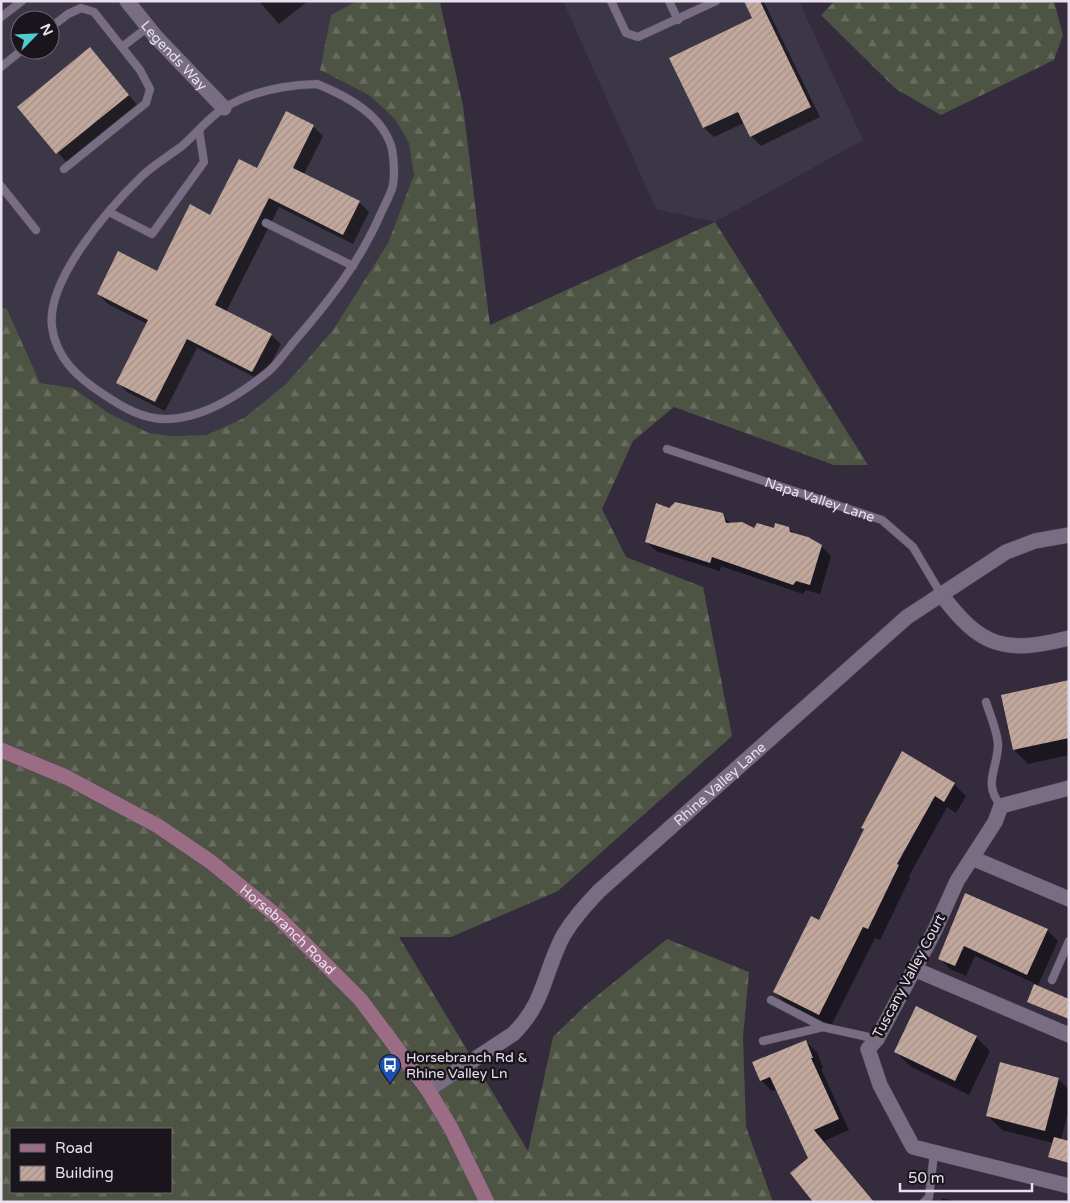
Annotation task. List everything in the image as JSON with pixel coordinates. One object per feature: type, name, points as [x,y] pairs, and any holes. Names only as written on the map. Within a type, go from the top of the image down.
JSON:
[{"type":"street","name":"Legends Way","points":[[127,1],[148,27],[224,108]]},
{"type":"street","name":"Rhine Valley Lane","points":[[428,1090],[513,1034],[525,1023],[546,984],[562,938],[576,914],[599,891],[907,616],[1006,552],[1035,541],[1069,535]]},
{"type":"street","name":"Napa Valley Lane","points":[[941,594],[967,626],[983,637],[1004,645],[1037,646],[1069,638]]},
{"type":"street","name":"Horsebranch Road","points":[[1,750],[66,777],[158,826],[212,862],[278,917],[360,999],[428,1090],[450,1128],[486,1202]]},
{"type":"street","points":[[1001,806],[1069,788]]},
{"type":"street","name":"Tuscany Valley Court","points":[[1001,806],[995,822],[957,881],[877,1039],[868,1049],[880,1084],[913,1147],[1069,1186]]},
{"type":"street","points":[[972,858],[1069,899]]},
{"type":"street","points":[[914,969],[1069,1035]]},
{"type":"lane","points":[[1,17],[22,1]]},
{"type":"lane","points":[[612,1],[626,33],[638,37],[716,1]]},
{"type":"lane","points":[[669,1],[678,20]]},
{"type":"lane","points":[[60,20],[81,8],[94,12],[140,70],[150,88],[146,103],[64,169]]},
{"type":"lane","points":[[122,47],[148,27]]},
{"type":"lane","points":[[317,84],[342,94],[367,112],[380,127],[391,146],[394,165],[392,186],[374,229],[353,266],[303,332],[270,370],[238,394],[202,412],[167,420],[146,417],[126,409],[73,372],[56,346],[52,330],[51,319],[56,294],[76,256],[102,218],[142,175],[224,108],[279,87],[317,84]]},
{"type":"lane","points":[[109,212],[152,234],[204,162],[199,130]]},
{"type":"lane","points":[[1,186],[36,230]]},
{"type":"lane","points":[[266,223],[353,266]]},
{"type":"lane","name":"Napa Valley Lane","points":[[667,449],[882,520],[913,547],[941,594]]},
{"type":"lane","points":[[986,702],[998,741],[997,759],[990,782],[993,797],[1001,806]]},
{"type":"lane","points":[[1052,980],[1069,941]]},
{"type":"lane","points":[[771,1000],[823,1026],[877,1039]]},
{"type":"lane","points":[[763,1042],[823,1026]]},
{"type":"lane","points":[[924,1202],[929,1197],[934,1153]]},
{"type":"shaded area","points":[[1,1],[357,1],[331,15],[320,70],[369,95],[396,119],[409,143],[414,175],[388,243],[333,330],[286,384],[244,418],[206,435],[171,436],[149,433],[110,414],[73,388],[40,383],[7,309],[1,308]]},
{"type":"shaded area","points":[[563,1],[799,1],[863,140],[715,222],[656,209]]},
{"type":"green space","points":[[357,1],[440,3],[463,106],[490,325],[715,222],[868,465],[834,465],[674,407],[633,441],[602,509],[626,557],[703,587],[732,736],[558,891],[451,937],[399,937],[528,1151],[553,1037],[587,1004],[667,939],[749,972],[743,1037],[746,1127],[773,1202],[1,1202],[1,308],[7,309],[40,383],[73,388],[110,414],[149,433],[171,436],[206,435],[244,418],[286,384],[333,330],[388,243],[414,175],[409,143],[395,119],[369,95],[320,70],[331,15]]},
{"type":"green space","points":[[835,1],[1054,1],[1063,35],[1054,60],[941,115],[896,89],[821,15]]},
{"type":"building","points":[[744,1],[760,1],[811,107],[750,137],[738,112],[703,128],[669,58],[752,18]]},
{"type":"building","points":[[90,47],[129,95],[56,154],[17,107]]},
{"type":"building","points":[[286,111],[314,125],[293,168],[360,201],[343,235],[269,198],[215,305],[272,334],[252,372],[187,339],[155,402],[116,383],[148,320],[97,294],[118,251],[157,271],[190,204],[210,215],[239,159],[257,168]]},
{"type":"building","points":[[675,502],[723,513],[726,523],[742,522],[754,528],[757,523],[774,528],[775,523],[789,527],[790,532],[808,537],[822,545],[810,585],[796,581],[793,585],[712,557],[710,563],[645,542],[656,503],[669,508]]},
{"type":"building","points":[[1069,680],[1069,738],[1013,750],[1001,695]]},
{"type":"building","points":[[902,751],[955,783],[944,802],[935,796],[897,864],[899,865],[868,929],[863,927],[819,1015],[773,992],[811,916],[819,920],[864,829],[861,828]]},
{"type":"building","points":[[965,893],[1048,929],[1027,975],[964,946],[955,966],[938,959]]},
{"type":"building","points":[[1034,984],[1069,999],[1069,1019],[1027,1002]]},
{"type":"building","points":[[916,1006],[977,1036],[955,1081],[894,1052]]},
{"type":"building","points":[[806,1040],[813,1058],[811,1058],[839,1119],[814,1130],[874,1202],[813,1202],[790,1173],[808,1158],[770,1077],[760,1081],[752,1062]]},
{"type":"building","points":[[1000,1062],[1059,1078],[1045,1131],[986,1116]]},
{"type":"building","points":[[1054,1137],[1069,1141],[1069,1163],[1048,1157]]},
{"type":"place","name":"Horsebranch Rd & Rhine Valley Ln","points":[[390,1084]]}]
